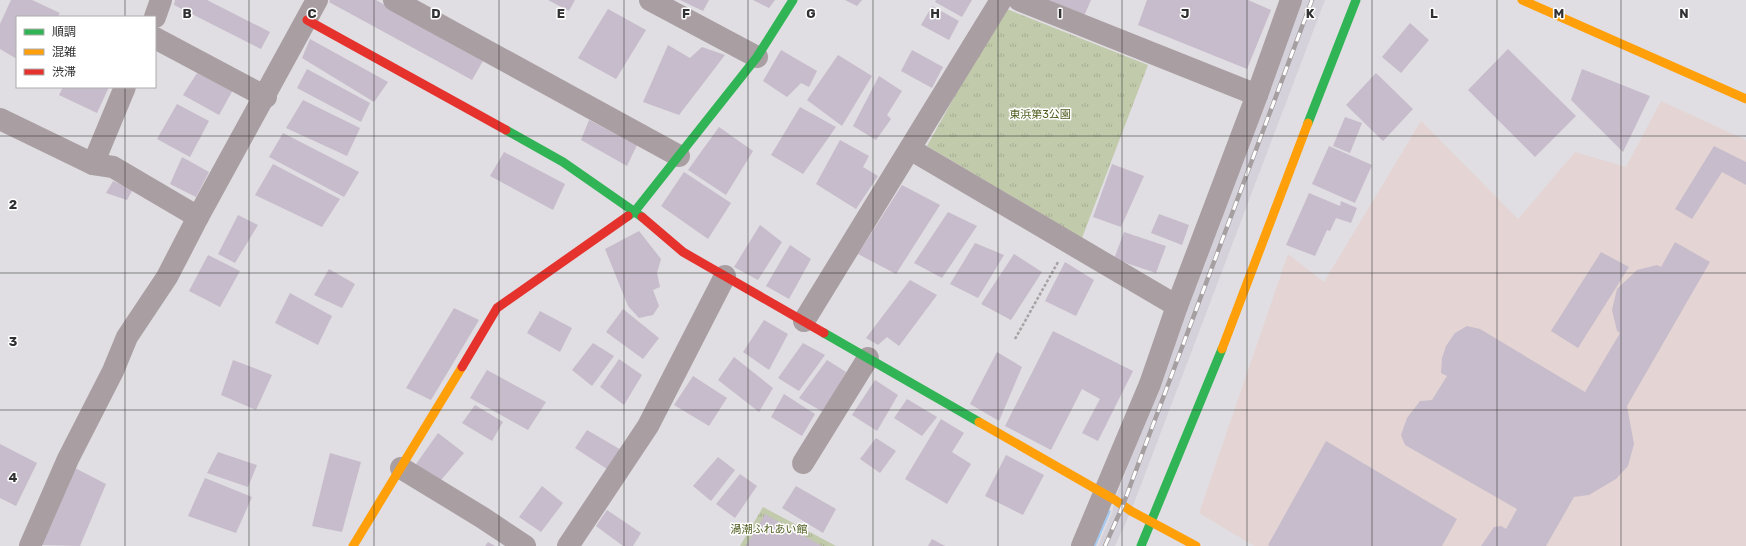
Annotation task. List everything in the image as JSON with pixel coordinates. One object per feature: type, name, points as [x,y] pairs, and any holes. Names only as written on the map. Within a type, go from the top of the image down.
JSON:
[{"type":"street","points":[[155,16],[161,0]]},
{"type":"street","points":[[30,546],[68,459],[113,371],[127,337],[167,277],[198,217],[266,97],[318,0]]},
{"type":"street","points":[[394,0],[679,156]]},
{"type":"street","points":[[650,0],[757,57]]},
{"type":"street","points":[[353,546],[497,308],[635,211],[757,57],[793,0]]},
{"type":"street","points":[[804,321],[1001,0]]},
{"type":"street","points":[[1019,0],[1257,95]]},
{"type":"street","points":[[1082,546],[1105,495],[1150,384],[1176,306],[1257,95],[1291,0]]},
{"type":"street","points":[[1141,546],[1228,335],[1260,246],[1356,0]]},
{"type":"street","points":[[1522,0],[1746,99]]},
{"type":"street","points":[[307,20],[563,162],[635,211],[683,252],[1196,546]]},
{"type":"street","points":[[156,39],[266,97]]},
{"type":"street","points":[[93,164],[125,88]]},
{"type":"street","points":[[0,119],[93,164],[112,167],[198,217]]},
{"type":"street","points":[[910,149],[1176,306]]},
{"type":"street","points":[[568,546],[648,426],[725,276]]},
{"type":"street","points":[[803,463],[868,358]]},
{"type":"street","points":[[401,468],[483,518],[524,546]]},
{"type":"path","points":[[1015,339],[1069,243]]},
{"type":"shaded area","points":[[1302,0],[1325,0],[1131,511],[1115,546],[1098,546],[1112,513],[1115,500]]},
{"type":"shaded area","points":[[1661,101],[1746,140],[1746,546],[1254,546],[1199,513],[1288,254],[1324,282],[1421,121],[1518,219],[1575,152],[1626,167]]},
{"type":"green space","name":"東浜第3公園","points":[[1004,8],[1148,65],[1082,238],[927,146]]},
{"type":"green space","name":"渦潮ふれあい館","points":[[763,507],[836,546],[740,546]]},
{"type":"water","points":[[1105,508],[1111,511],[1096,546],[1088,546]]},
{"type":"building","points":[[11,0],[32,0],[60,13],[58,16],[16,16],[16,58],[0,49],[0,24]]},
{"type":"building","points":[[175,0],[207,0],[270,32],[261,49],[174,5]]},
{"type":"building","points":[[330,0],[376,0],[483,61],[472,80],[329,2]]},
{"type":"building","points":[[548,0],[575,0],[569,11]]},
{"type":"building","points":[[680,0],[709,0],[703,11]]},
{"type":"building","points":[[753,0],[775,0],[769,8]]},
{"type":"building","points":[[845,0],[862,0],[857,6]]},
{"type":"building","points":[[936,0],[972,0],[962,17],[935,2]]},
{"type":"building","points":[[1046,0],[1091,0],[1084,16]]},
{"type":"building","points":[[1147,0],[1248,0],[1271,10],[1247,69],[1138,25]]},
{"type":"building","points":[[932,6],[959,21],[949,40],[921,25]]},
{"type":"building","points":[[608,9],[646,30],[616,79],[578,58]]},
{"type":"building","points":[[1410,23],[1429,40],[1401,73],[1382,57]]},
{"type":"building","points":[[310,39],[388,82],[374,102],[302,58]]},
{"type":"building","points":[[668,45],[690,58],[702,47],[725,55],[679,115],[643,102]]},
{"type":"building","points":[[1508,49],[1576,116],[1535,157],[1468,90]]},
{"type":"building","points":[[781,50],[817,71],[809,87],[801,83],[787,97],[763,81]]},
{"type":"building","points":[[912,50],[943,67],[932,88],[901,71]]},
{"type":"building","points":[[838,55],[872,76],[842,126],[807,100]]},
{"type":"building","points":[[307,69],[370,103],[361,122],[297,88]]},
{"type":"building","points":[[1582,69],[1650,96],[1623,152],[1571,100]]},
{"type":"building","points":[[197,73],[233,90],[219,115],[183,95]]},
{"type":"building","points":[[1376,73],[1413,109],[1383,141],[1346,105]]},
{"type":"building","points":[[879,76],[902,91],[887,115],[891,119],[876,140],[853,126]]},
{"type":"building","points":[[62,88],[109,88],[97,113],[59,95]]},
{"type":"building","points":[[303,100],[360,128],[347,156],[286,128]]},
{"type":"building","points":[[177,104],[209,121],[190,157],[157,139]]},
{"type":"building","points":[[800,107],[836,127],[803,174],[771,155]]},
{"type":"building","points":[[1345,117],[1362,123],[1350,153],[1333,146]]},
{"type":"building","points":[[589,120],[637,145],[627,166],[581,140]]},
{"type":"building","points":[[719,127],[753,151],[726,195],[688,170]]},
{"type":"building","points":[[283,133],[359,172],[344,197],[269,157]]},
{"type":"building","points":[[840,140],[869,156],[863,167],[878,176],[856,209],[816,184]]},
{"type":"building","points":[[1329,146],[1372,165],[1355,203],[1312,184]]},
{"type":"building","points":[[1714,146],[1746,162],[1746,185],[1722,172],[1692,219],[1675,209]]},
{"type":"building","points":[[504,152],[565,184],[553,210],[490,176]]},
{"type":"building","points":[[182,157],[209,172],[196,197],[170,184]]},
{"type":"building","points":[[273,164],[340,199],[322,227],[255,195]]},
{"type":"building","points":[[1112,164],[1144,176],[1121,227],[1093,217]]},
{"type":"building","points":[[684,172],[731,203],[708,239],[661,206]]},
{"type":"building","points":[[113,181],[133,189],[127,200],[106,193]]},
{"type":"building","points":[[902,185],[940,205],[896,274],[858,254]]},
{"type":"building","points":[[1309,193],[1340,206],[1341,201],[1357,208],[1351,223],[1336,218],[1330,231],[1327,230],[1315,256],[1286,245]]},
{"type":"building","points":[[948,212],[977,226],[942,278],[914,263]]},
{"type":"building","points":[[1159,214],[1189,225],[1182,245],[1151,233]]},
{"type":"building","points":[[238,215],[258,225],[235,263],[218,254]]},
{"type":"building","points":[[760,225],[782,242],[758,280],[734,267]]},
{"type":"building","points":[[639,231],[661,259],[657,273],[660,287],[653,290],[659,306],[653,315],[639,318],[628,306],[605,249]]},
{"type":"building","points":[[1124,232],[1166,246],[1156,273],[1114,259]]},
{"type":"building","points":[[1675,242],[1710,262],[1627,406],[1634,444],[1628,466],[1616,479],[1589,495],[1574,497],[1546,546],[1481,546],[1494,527],[1501,526],[1506,529],[1517,509],[1405,445],[1401,435],[1407,418],[1420,401],[1432,400],[1447,376],[1441,373],[1442,358],[1446,346],[1455,333],[1467,326],[1480,329],[1585,392],[1620,333],[1617,331],[1612,310],[1617,289],[1637,270],[1657,265],[1661,267]]},
{"type":"building","points":[[975,243],[1004,255],[978,298],[950,284]]},
{"type":"building","points":[[790,245],[811,259],[789,299],[766,286]]},
{"type":"building","points":[[1601,252],[1629,267],[1578,348],[1551,331]]},
{"type":"building","points":[[1014,254],[1042,272],[1011,320],[981,304]]},
{"type":"building","points":[[208,255],[240,271],[220,307],[189,291]]},
{"type":"building","points":[[1065,262],[1094,280],[1076,316],[1045,301]]},
{"type":"building","points":[[329,269],[355,284],[342,308],[314,295]]},
{"type":"building","points":[[910,280],[937,295],[899,346],[887,337],[878,345],[866,338]]},
{"type":"building","points":[[290,293],[332,316],[318,345],[275,323]]},
{"type":"building","points":[[454,308],[479,320],[431,400],[406,388]]},
{"type":"building","points":[[623,309],[659,338],[643,359],[606,332]]},
{"type":"building","points":[[540,311],[572,328],[560,352],[527,333]]},
{"type":"building","points":[[764,320],[788,334],[769,370],[743,352]]},
{"type":"building","points":[[1053,331],[1133,371],[1098,441],[1082,433],[1100,399],[1082,389],[1051,450],[1005,426]]},
{"type":"building","points":[[593,343],[614,356],[592,386],[572,370]]},
{"type":"building","points":[[803,343],[825,355],[799,391],[778,378]]},
{"type":"building","points":[[997,352],[1022,367],[999,421],[970,404]]},
{"type":"building","points":[[734,357],[773,388],[759,412],[718,380]]},
{"type":"building","points":[[619,359],[642,375],[624,405],[600,387]]},
{"type":"building","points":[[233,360],[272,375],[256,410],[221,395]]},
{"type":"building","points":[[827,360],[846,372],[823,412],[799,398]]},
{"type":"building","points":[[487,370],[546,402],[528,430],[470,398]]},
{"type":"building","points":[[693,376],[727,398],[709,426],[674,405]]},
{"type":"building","points":[[875,380],[898,395],[877,431],[852,415]]},
{"type":"building","points":[[784,394],[815,414],[802,436],[771,417]]},
{"type":"building","points":[[907,399],[937,417],[922,436],[894,418]]},
{"type":"building","points":[[475,405],[503,422],[492,441],[462,423]]},
{"type":"building","points":[[941,419],[964,433],[952,452],[971,464],[947,504],[905,479]]},
{"type":"building","points":[[587,430],[623,451],[610,471],[575,448]]},
{"type":"building","points":[[438,433],[464,453],[436,486],[414,467]]},
{"type":"building","points":[[876,438],[896,451],[880,473],[860,459]]},
{"type":"building","points":[[1326,441],[1457,519],[1442,546],[1268,545]]},
{"type":"building","points":[[0,444],[37,463],[16,506],[0,498]]},
{"type":"building","points":[[218,452],[257,465],[248,487],[207,473]]},
{"type":"building","points":[[330,453],[361,462],[342,532],[312,526]]},
{"type":"building","points":[[1006,455],[1044,475],[1023,515],[985,496]]},
{"type":"building","points":[[718,457],[735,470],[711,501],[693,486]]},
{"type":"building","points":[[75,468],[106,484],[80,546],[40,545]]},
{"type":"building","points":[[740,474],[757,486],[735,518],[716,504]]},
{"type":"building","points":[[205,478],[252,497],[236,533],[188,516]]},
{"type":"building","points":[[542,486],[563,503],[541,532],[519,517]]},
{"type":"building","points":[[796,486],[836,509],[823,533],[782,508]]},
{"type":"building","points":[[607,510],[641,533],[633,546],[623,546],[596,526]]},
{"type":"building","name":"渦潮ふれあい館","points":[[765,514],[822,546],[746,546]]},
{"type":"building","points":[[932,539],[945,546],[928,546]]},
{"type":"building","points":[[488,542],[495,546],[485,546]]},
{"type":"railway","points":[[1105,546],[1123,505],[1312,0]]},
{"type":"traffic: fast","points":[[628,216],[635,211],[757,57],[793,0]]},
{"type":"traffic: fast","points":[[1308,123],[1356,0]]},
{"type":"traffic: fast","points":[[506,130],[563,162],[642,217]]},
{"type":"traffic: fast","points":[[824,333],[979,422]]},
{"type":"traffic: fast","points":[[1141,546],[1222,349]]},
{"type":"traffic: slow","points":[[1522,0],[1746,99]]},
{"type":"traffic: slow","points":[[1222,349],[1308,123]]},
{"type":"traffic: slow","points":[[353,546],[462,367]]},
{"type":"traffic: slow","points":[[979,422],[1115,500],[1131,511],[1196,546]]},
{"type":"traffic: jam","points":[[307,20],[506,130]]},
{"type":"traffic: jam","points":[[462,367],[497,308],[628,216]]},
{"type":"traffic: jam","points":[[642,217],[683,252],[824,333]]}]
